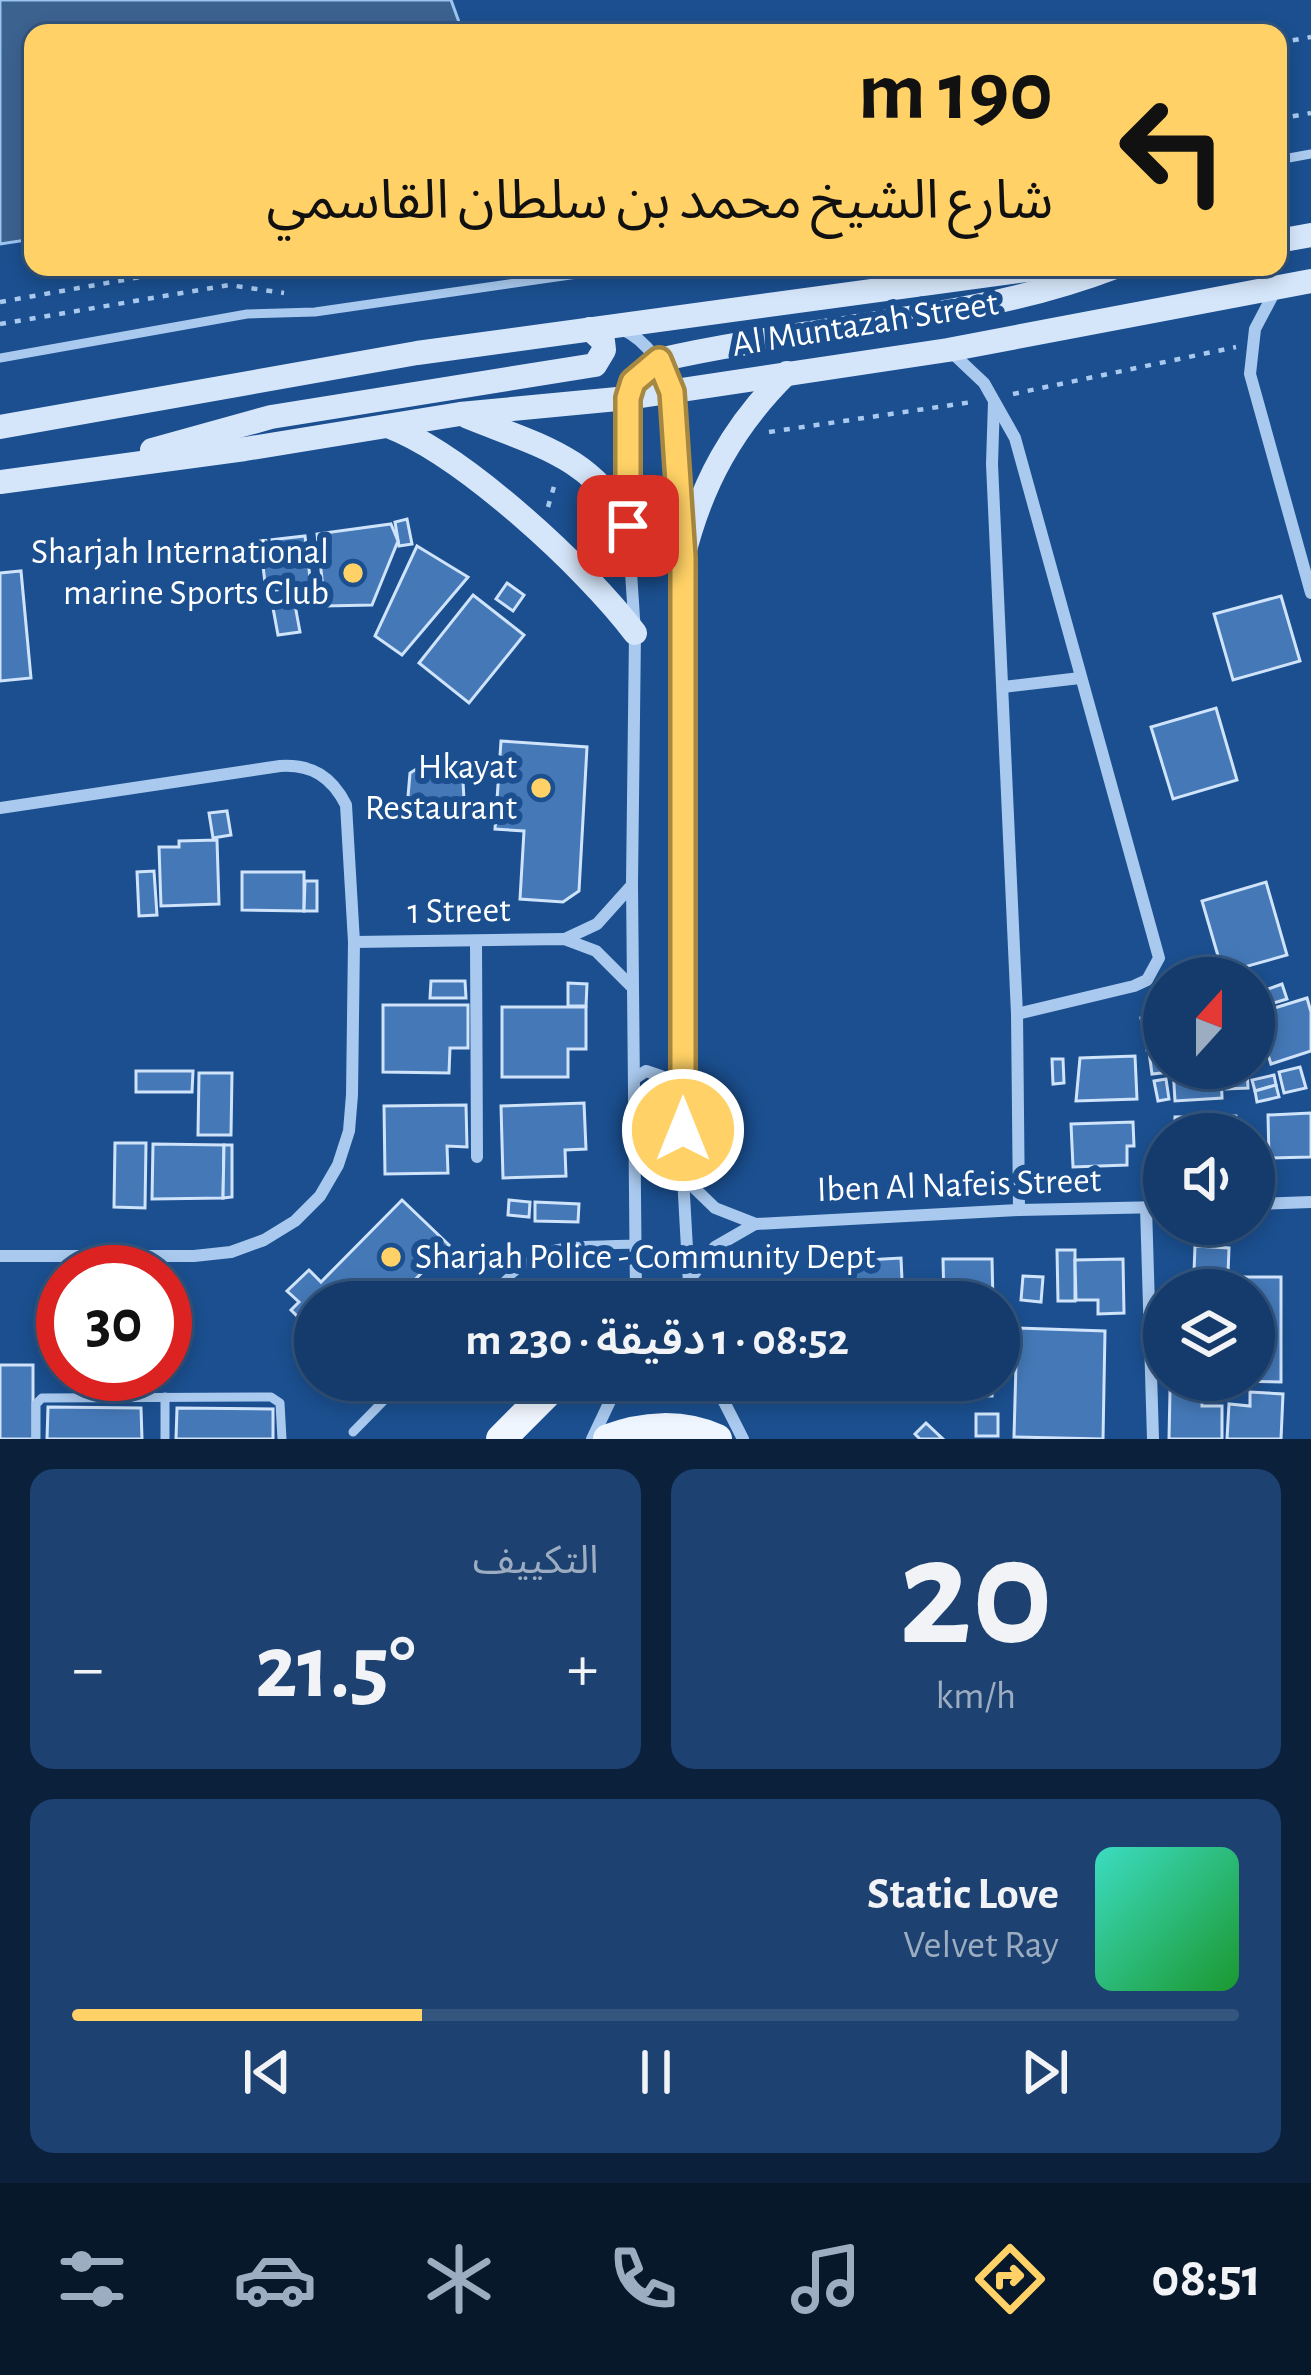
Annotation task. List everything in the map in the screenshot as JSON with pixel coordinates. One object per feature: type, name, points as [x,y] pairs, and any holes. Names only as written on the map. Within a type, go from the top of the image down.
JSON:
[{"type":"main road","name":"Al Muntazah Street","points":[[0,428],[246,381],[982,276]]},
{"type":"main road","points":[[628,398],[633,382],[659,360],[991,304],[1089,276]]},
{"type":"main road","name":"Al Muntazah Street","points":[[0,482],[460,414],[628,398],[948,350],[1311,281]]},
{"type":"main road","points":[[110,466],[250,421],[595,365],[604,350],[603,328]]},
{"type":"main road","points":[[683,557],[701,495],[731,437],[787,373]]},
{"type":"main road","points":[[460,414],[587,470],[604,487],[628,526]]},
{"type":"main road","points":[[386,425],[453,460],[605,596],[635,634]]},
{"type":"main road","points":[[501,1439],[539,1401]]},
{"type":"main road","points":[[608,1439],[644,1429],[676,1428],[717,1439]]},
{"type":"street","points":[[1276,289],[1252,344],[1253,396],[1311,593]]},
{"type":"street","points":[[603,328],[632,334],[659,360],[672,392],[683,557],[686,1281]]},
{"type":"street","points":[[948,350],[974,370],[1015,438],[1159,958],[1147,980],[1134,986],[1017,1014]]},
{"type":"street","points":[[628,398],[628,526],[635,634],[635,1281]]},
{"type":"street","points":[[994,398],[992,464],[1017,1014],[1019,1210]]},
{"type":"street","points":[[1003,687],[1079,678]]},
{"type":"street","points":[[0,808],[280,766],[313,770],[339,790],[346,805],[354,942],[349,1131],[338,1165],[320,1196],[295,1221],[265,1240],[230,1252],[0,1256]]},
{"type":"street","name":"1 Street","points":[[564,939],[597,924],[632,884]]},
{"type":"street","name":"1 Street","points":[[354,942],[564,939],[596,951],[633,988]]},
{"type":"street","points":[[476,940],[477,1157]]},
{"type":"street","points":[[634,1079],[646,1070],[665,1082],[669,1143],[683,1178],[715,1208],[756,1224]]},
{"type":"street","points":[[1275,1203],[1311,1202]]},
{"type":"street","name":"Iben Al Nafeis Street","points":[[756,1224],[1143,1208]]},
{"type":"street","points":[[688,1281],[715,1247],[756,1224]]},
{"type":"street","points":[[1147,1245],[1153,1439]]},
{"type":"street","points":[[592,1439],[610,1401]]},
{"type":"street","points":[[724,1401],[743,1439]]},
{"type":"lane","points":[[0,358],[247,314],[315,312],[564,276]]},
{"type":"lane","points":[[503,1281],[539,1252],[635,1244]]},
{"type":"lane","points":[[192,1397],[274,1397],[281,1408],[281,1439]]},
{"type":"lane","points":[[36,1439],[39,1401]]},
{"type":"lane","points":[[165,1401],[166,1439]]},
{"type":"lane","points":[[353,1432],[383,1401]]},
{"type":"path","points":[[0,302],[146,276]]},
{"type":"path","points":[[731,437],[994,398],[1252,344]]},
{"type":"path","points":[[539,535],[563,456]]},
{"type":"water","points":[[0,0],[451,0],[460,24],[24,24],[24,240],[0,244]]},
{"type":"building","points":[[407,519],[412,544],[399,546],[395,522]]},
{"type":"building","name":"Sharjah International marine Sports Club","points":[[391,524],[398,541],[372,605],[325,606],[317,534]]},
{"type":"building","points":[[305,536],[311,586],[266,591],[260,541]]},
{"type":"building","points":[[417,546],[468,577],[402,655],[375,636]]},
{"type":"building","points":[[21,571],[31,678],[0,681],[0,573]]},
{"type":"building","points":[[507,583],[524,595],[513,611],[496,599]]},
{"type":"building","points":[[473,595],[524,635],[469,703],[419,663]]},
{"type":"building","points":[[1281,596],[1300,661],[1233,680],[1214,614]]},
{"type":"building","points":[[295,605],[300,632],[278,635],[273,608]]},
{"type":"building","points":[[1216,708],[1237,780],[1173,799],[1151,727]]},
{"type":"building","name":"Hkayat Restaurant","points":[[501,741],[587,747],[579,891],[563,902],[520,899],[524,831],[495,829]]},
{"type":"building","points":[[426,763],[462,763],[465,818],[416,818],[407,808],[410,773]]},
{"type":"building","points":[[227,811],[231,835],[213,838],[209,813]]},
{"type":"building","points":[[217,840],[219,904],[161,906],[159,847]]},
{"type":"building","points":[[154,871],[157,915],[139,916],[137,872]]},
{"type":"building","points":[[242,872],[304,872],[304,911],[242,910]]},
{"type":"building","points":[[305,881],[317,881],[317,911],[304,911]]},
{"type":"building","points":[[1266,882],[1287,955],[1218,957],[1202,901]]},
{"type":"building","points":[[431,981],[465,981],[466,998],[430,998]]},
{"type":"building","points":[[568,983],[587,984],[586,1006],[568,1006]]},
{"type":"building","points":[[1282,984],[1287,999],[1275,1003],[1275,986]]},
{"type":"building","points":[[1307,998],[1311,1051],[1275,1063],[1275,1008]]},
{"type":"building","points":[[383,1005],[468,1005],[468,1048],[450,1048],[449,1073],[383,1072]]},
{"type":"building","points":[[502,1007],[586,1007],[586,1049],[568,1049],[568,1077],[502,1077]]},
{"type":"building","points":[[1135,1056],[1137,1099],[1076,1101],[1080,1058]]},
{"type":"building","points":[[1052,1059],[1063,1059],[1064,1083],[1053,1084]]},
{"type":"building","points":[[1300,1067],[1306,1088],[1284,1093],[1279,1072]]},
{"type":"building","points":[[136,1071],[193,1071],[192,1092],[136,1092]]},
{"type":"building","points":[[199,1073],[232,1073],[231,1135],[198,1135]]},
{"type":"building","points":[[1275,1085],[1279,1097],[1257,1102],[1255,1091]]},
{"type":"building","points":[[1156,1089],[1168,1089],[1169,1099],[1158,1101]]},
{"type":"building","points":[[1174,1089],[1222,1089],[1222,1098],[1175,1101]]},
{"type":"building","points":[[584,1103],[586,1149],[565,1150],[566,1176],[503,1178],[501,1106]]},
{"type":"building","points":[[466,1105],[467,1147],[447,1146],[448,1173],[385,1174],[384,1106]]},
{"type":"building","points":[[1311,1113],[1311,1157],[1275,1158],[1275,1115]]},
{"type":"building","points":[[1133,1122],[1134,1146],[1127,1146],[1127,1165],[1073,1167],[1071,1124]]},
{"type":"building","points":[[115,1143],[146,1143],[145,1208],[114,1207]]},
{"type":"building","points":[[153,1144],[224,1145],[223,1198],[152,1199]]},
{"type":"building","points":[[224,1145],[232,1145],[232,1197],[223,1198]]},
{"type":"building","name":"Sharjah Police - Community Dept","points":[[402,1200],[449,1245],[414,1281],[322,1281]]},
{"type":"building","points":[[509,1200],[530,1202],[529,1217],[508,1215]]},
{"type":"building","points":[[535,1202],[579,1204],[578,1222],[535,1221]]},
{"type":"building","points":[[1195,1246],[1229,1248],[1228,1269],[1194,1269]]},
{"type":"building","points":[[1057,1250],[1075,1250],[1075,1301],[1058,1301]]},
{"type":"building","points":[[901,1258],[902,1281],[849,1281],[848,1261]]},
{"type":"building","points":[[943,1259],[992,1259],[993,1281],[944,1281]]},
{"type":"building","points":[[1123,1259],[1124,1313],[1098,1314],[1098,1300],[1076,1300],[1075,1260]]},
{"type":"building","name":"Sharjah Police - Community Dept","points":[[309,1270],[320,1281],[297,1281]]},
{"type":"building","points":[[1023,1276],[1043,1277],[1041,1302],[1021,1300]]},
{"type":"building","points":[[1275,1277],[1281,1277],[1281,1382],[1275,1382]]},
{"type":"building","points":[[1020,1328],[1105,1331],[1103,1439],[1014,1437],[1015,1401],[1020,1401]]},
{"type":"building","points":[[0,1365],[33,1365],[33,1439],[0,1439]]},
{"type":"building","points":[[1275,1394],[1283,1394],[1281,1439],[1227,1439],[1229,1404],[1250,1406],[1250,1401],[1275,1401]]},
{"type":"building","points":[[1170,1401],[1222,1406],[1222,1439],[1169,1439]]},
{"type":"building","points":[[48,1407],[141,1408],[142,1439],[47,1439]]},
{"type":"building","points":[[177,1408],[273,1409],[273,1439],[176,1439]]},
{"type":"building","points":[[976,1414],[998,1414],[998,1436],[976,1436]]},
{"type":"building","points":[[926,1423],[943,1439],[920,1439],[915,1434]]},
{"type":"place","name":"Sharjah International marine Sports Club","points":[[353,573]]},
{"type":"place","name":"Hkayat Restaurant","points":[[541,788]]},
{"type":"place","name":"Sharjah Police - Community Dept","points":[[391,1257]]},
{"type":"route","points":[[628,526],[628,398],[633,382],[659,360],[672,392],[683,557],[683,1130]]}]
